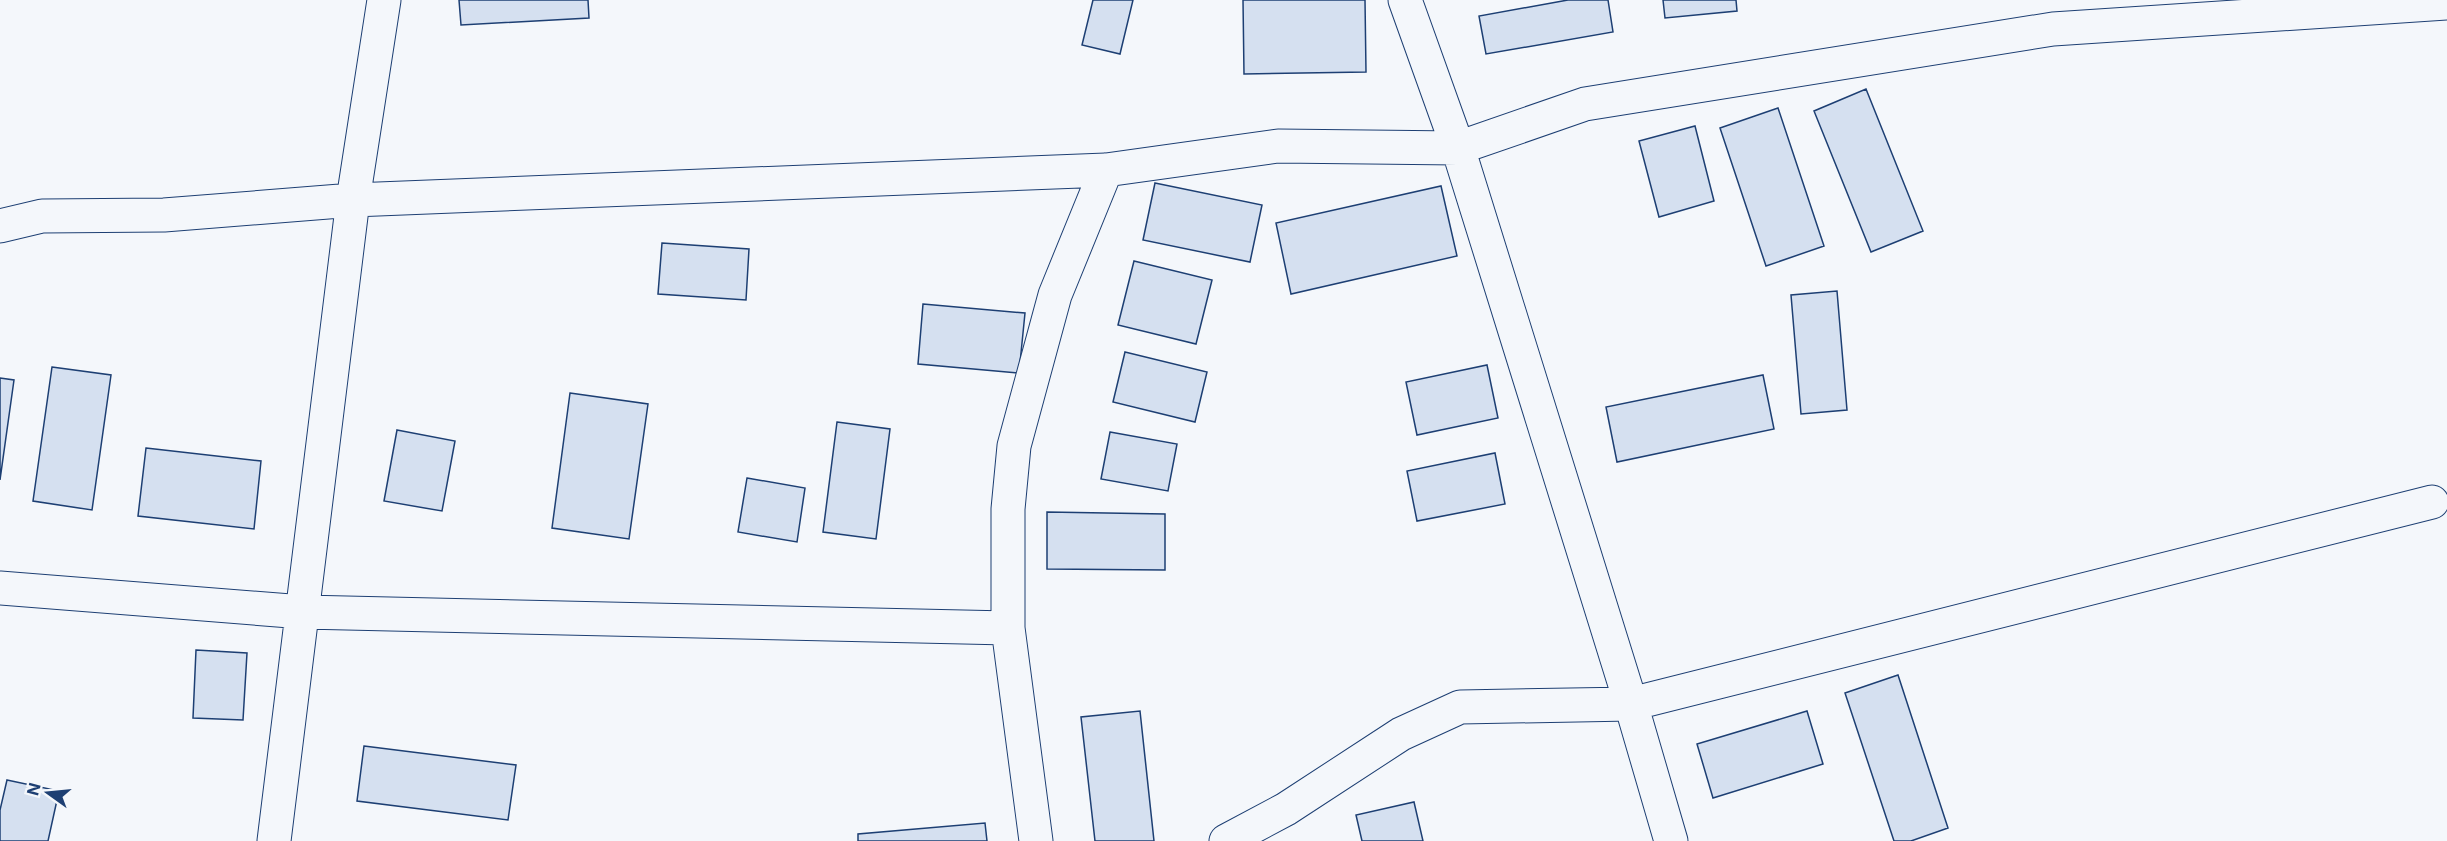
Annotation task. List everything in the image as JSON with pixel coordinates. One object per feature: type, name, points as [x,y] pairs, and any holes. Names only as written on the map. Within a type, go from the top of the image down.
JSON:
[{"type":"street","points":[[274,841],[353,200],[384,0]]},
{"type":"street","points":[[1405,0],[1458,148],[1631,704],[1671,841]]},
{"type":"street","points":[[0,226],[42,216],[165,215],[353,200],[1106,170],[1278,146],[1458,148],[1585,104],[2053,29],[2447,3]]},
{"type":"street","points":[[1036,841],[1008,628],[1008,509],[1014,446],[1055,295],[1106,170]]},
{"type":"street","points":[[1226,841],[1286,809],[1401,734],[1460,707],[1631,704],[2432,502]]},
{"type":"street","points":[[0,588],[303,612],[1008,628]]},
{"type":"building","points":[[459,0],[588,0],[589,18],[461,25]]},
{"type":"building","points":[[1093,0],[1133,0],[1120,54],[1082,45]]},
{"type":"building","points":[[1243,0],[1365,0],[1366,72],[1244,74]]},
{"type":"building","points":[[1568,0],[1608,0],[1613,32],[1486,54],[1479,16]]},
{"type":"building","points":[[1663,0],[1736,0],[1737,11],[1665,18]]},
{"type":"building","points":[[1866,89],[1923,231],[1871,252],[1814,111]]},
{"type":"building","points":[[1778,108],[1824,246],[1766,266],[1720,128]]},
{"type":"building","points":[[1695,126],[1714,201],[1659,217],[1639,141]]},
{"type":"building","points":[[1155,183],[1262,205],[1250,262],[1143,240]]},
{"type":"building","points":[[1441,186],[1457,256],[1291,294],[1276,223]]},
{"type":"building","points":[[662,243],[749,249],[746,300],[658,294]]},
{"type":"building","points":[[1134,261],[1212,280],[1196,344],[1118,325]]},
{"type":"building","points":[[1837,291],[1847,410],[1801,414],[1791,295]]},
{"type":"building","points":[[923,304],[1025,313],[1019,373],[918,364]]},
{"type":"building","points":[[1125,352],[1207,372],[1195,422],[1113,402]]},
{"type":"building","points":[[1487,365],[1498,418],[1417,435],[1406,382]]},
{"type":"building","points":[[52,367],[111,375],[92,510],[33,501]]},
{"type":"building","points":[[1763,375],[1774,429],[1617,462],[1606,407]]},
{"type":"building","points":[[0,378],[14,380],[0,480]]},
{"type":"building","points":[[570,393],[648,404],[629,539],[552,528]]},
{"type":"building","points":[[837,422],[890,429],[876,539],[823,532]]},
{"type":"building","points":[[397,430],[455,441],[442,511],[384,501]]},
{"type":"building","points":[[1110,432],[1177,444],[1168,491],[1101,479]]},
{"type":"building","points":[[146,448],[261,461],[254,529],[138,516]]},
{"type":"building","points":[[1495,453],[1505,504],[1417,521],[1407,471]]},
{"type":"building","points":[[747,478],[805,488],[797,542],[738,532]]},
{"type":"building","points":[[1047,512],[1165,514],[1165,570],[1047,569]]},
{"type":"building","points":[[196,650],[247,653],[243,720],[193,718]]},
{"type":"building","points":[[1898,675],[1948,828],[1911,841],[1894,841],[1845,693]]},
{"type":"building","points":[[1140,711],[1154,841],[1095,841],[1081,717]]},
{"type":"building","points":[[1807,711],[1823,764],[1713,798],[1697,744]]},
{"type":"building","points":[[364,746],[516,765],[508,820],[357,801]]},
{"type":"building","points":[[7,780],[59,791],[48,841],[0,841],[0,810]]},
{"type":"building","points":[[1414,802],[1423,841],[1362,841],[1356,815]]},
{"type":"building","points":[[985,823],[987,841],[858,841],[858,834]]}]
